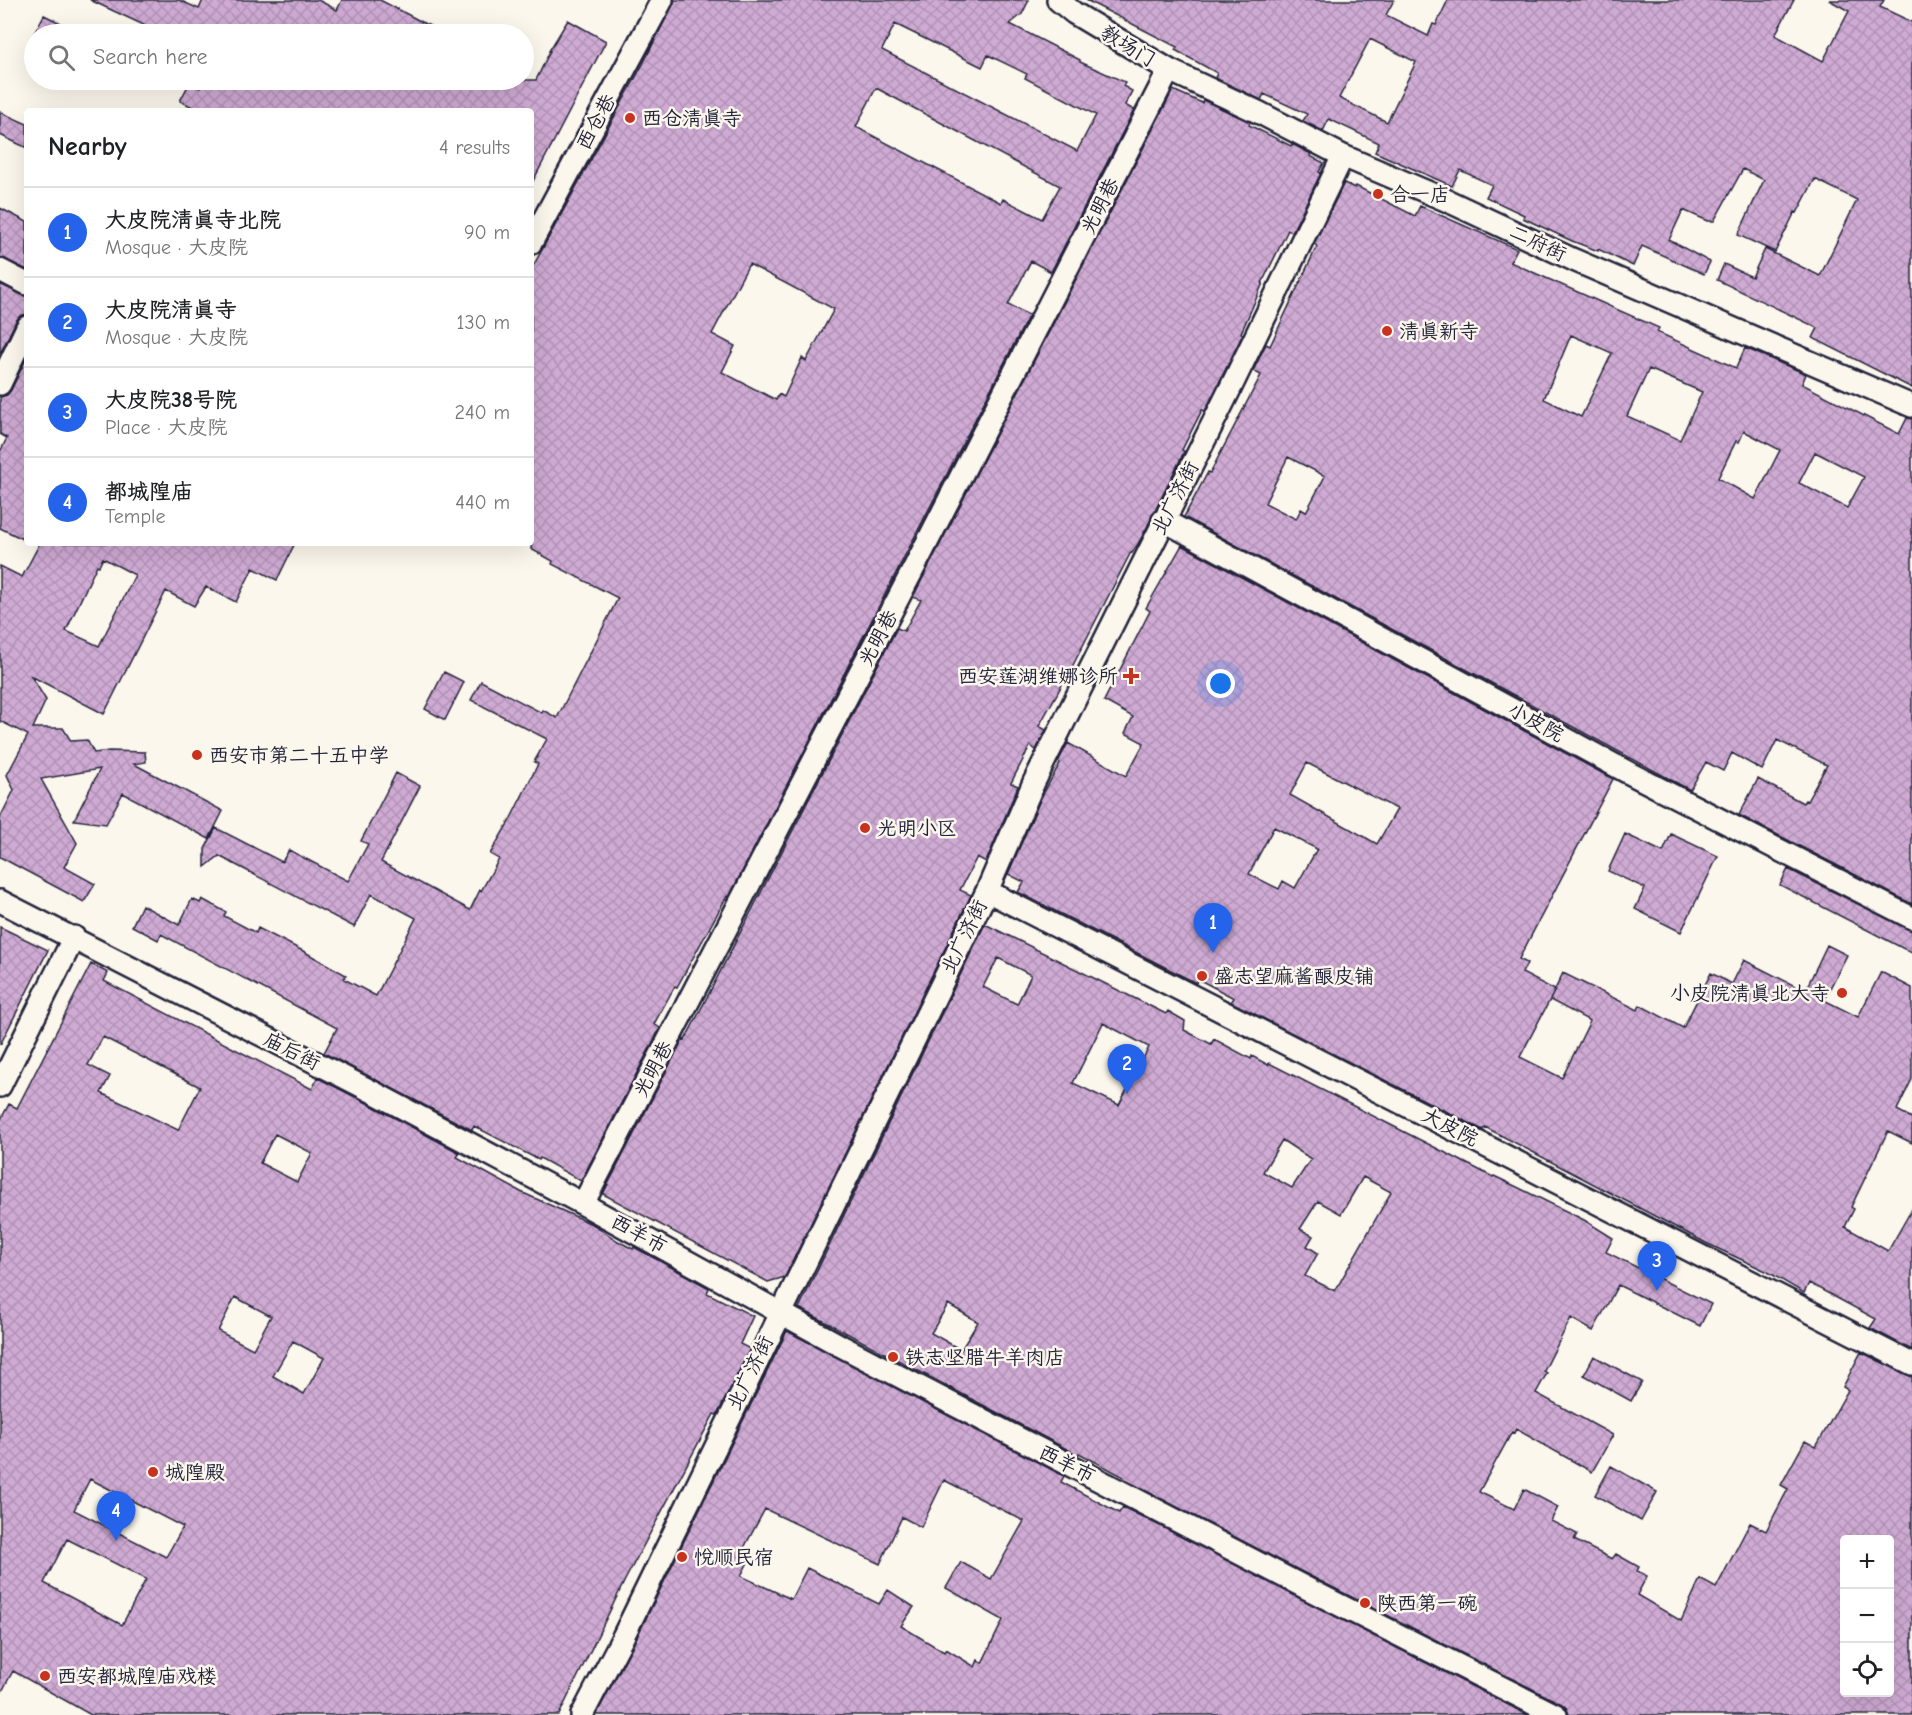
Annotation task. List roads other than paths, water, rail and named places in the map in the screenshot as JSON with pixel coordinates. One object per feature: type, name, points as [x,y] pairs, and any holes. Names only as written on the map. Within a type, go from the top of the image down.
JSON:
[{"type":"street","name":"西仓巷","points":[[534,237],[662,0]]},
{"type":"street","name":"教场门","points":[[1058,0],[1074,13],[1169,70]]},
{"type":"street","name":"二府街","points":[[1169,70],[1343,156],[1448,201],[1575,261],[1912,406]]},
{"type":"street","name":"光明巷","points":[[583,1204],[915,566],[1169,70]]},
{"type":"street","name":"北广济街","points":[[582,1715],[623,1637],[987,891],[1034,782],[1231,387],[1343,156]]},
{"type":"street","points":[[0,270],[24,282]]},
{"type":"street","points":[[0,384],[24,333]]},
{"type":"street","name":"小皮院","points":[[1163,520],[1629,773],[1912,918]]},
{"type":"street","name":"大皮院","points":[[987,891],[1912,1364]]},
{"type":"street","name":"庙后街","points":[[0,901],[373,1092],[583,1204]]},
{"type":"street","points":[[0,1086],[74,937]]},
{"type":"street","name":"西羊市","points":[[583,1204],[841,1346],[1556,1715]]},
{"type":"place","name":"西仓清真寺","points":[[630,118]]},
{"type":"place","name":"合一店","points":[[1378,194]]},
{"type":"place","name":"清真新寺","points":[[1387,331]]},
{"type":"place","name":"西安莲湖维娜诊所","points":[[1131,676]]},
{"type":"place","name":"西安市第二十五中学","points":[[197,755]]},
{"type":"place","name":"光明小区","points":[[865,828]]},
{"type":"place","name":"大皮院清真寺北院","points":[[1213,953]]},
{"type":"place","name":"盛志望麻酱酿皮铺","points":[[1202,976]]},
{"type":"place","name":"小皮院清真北大寺","points":[[1842,993]]},
{"type":"place","name":"大皮院清真寺","points":[[1127,1094]]},
{"type":"place","name":"大皮院38号院","points":[[1657,1291]]},
{"type":"place","name":"铁志坚腊牛羊肉店","points":[[893,1357]]},
{"type":"place","name":"城隍殿","points":[[153,1472]]},
{"type":"place","name":"都城隍庙","points":[[116,1541]]},
{"type":"place","name":"悦顺民宿","points":[[682,1557]]},
{"type":"place","name":"陕西第一碗","points":[[1365,1603]]},
{"type":"place","name":"西安都城隍庙戏楼","points":[[45,1676]]}]
